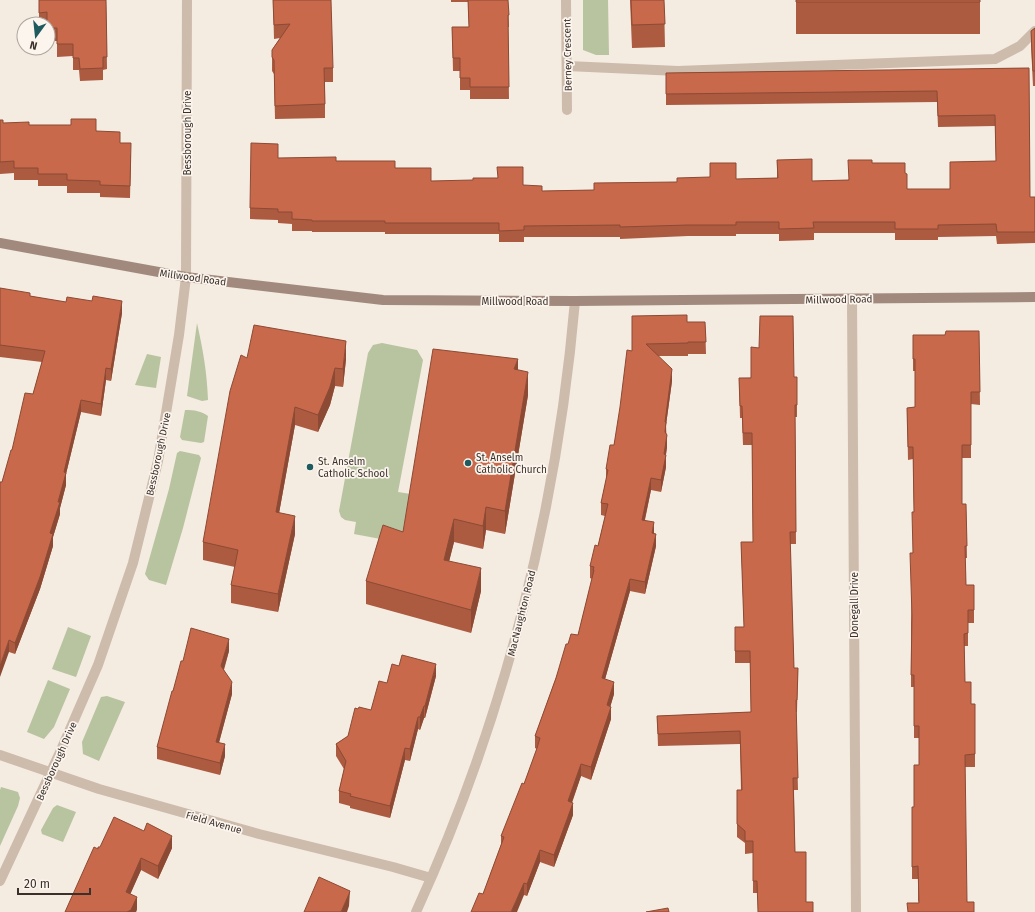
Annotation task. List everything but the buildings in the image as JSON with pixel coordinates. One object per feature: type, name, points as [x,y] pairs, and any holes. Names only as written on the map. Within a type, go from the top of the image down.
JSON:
[{"type":"street","name":"Bessborough Drive","points":[[0,881],[98,665],[133,563],[158,461],[169,403],[186,277],[187,0]]},
{"type":"street","name":"Berney Crescent","points":[[566,0],[567,110]]},
{"type":"street","points":[[567,66],[678,71],[995,59],[1020,46],[1035,31]]},
{"type":"street","name":"Millwood Road","points":[[0,243],[186,277],[383,300],[575,301],[1035,297]]},
{"type":"street","name":"Donegall Drive","points":[[852,299],[856,912]]},
{"type":"street","name":"MacNaughton Road","points":[[416,912],[475,766],[512,651],[541,535],[555,459],[566,392],[575,301]]},
{"type":"street","name":"Field Avenue","points":[[0,755],[99,789],[259,834],[393,866],[431,878]]},
{"type":"green space","points":[[583,0],[608,0],[609,55],[596,55],[583,50]]},
{"type":"green space","points":[[197,323],[204,361],[208,400],[202,401],[187,396]]},
{"type":"green space","points":[[382,343],[417,350],[423,360],[398,492],[411,494],[402,543],[354,534],[356,522],[345,520],[341,517],[339,511],[368,353],[373,345]]},
{"type":"green space","points":[[147,354],[161,357],[156,388],[135,385]]},
{"type":"green space","points":[[185,410],[198,411],[208,416],[204,442],[201,443],[182,440],[180,437]]},
{"type":"green space","points":[[180,451],[199,455],[201,458],[183,528],[166,585],[149,580],[145,574],[169,489],[177,453]]},
{"type":"green space","points":[[68,627],[91,636],[76,677],[52,669]]},
{"type":"green space","points":[[48,680],[70,689],[54,727],[44,739],[27,732]]},
{"type":"green space","points":[[107,696],[125,702],[99,761],[83,754],[82,742],[101,697]]},
{"type":"green space","points":[[1,787],[18,792],[20,798],[18,806],[0,846],[0,790]]},
{"type":"green space","points":[[57,805],[76,812],[63,842],[42,834],[41,830],[53,808]]},
{"type":"place","name":"St. Anselm Catholic Church","points":[[468,463]]},
{"type":"place","name":"St. Anselm Catholic School","points":[[310,467]]}]
